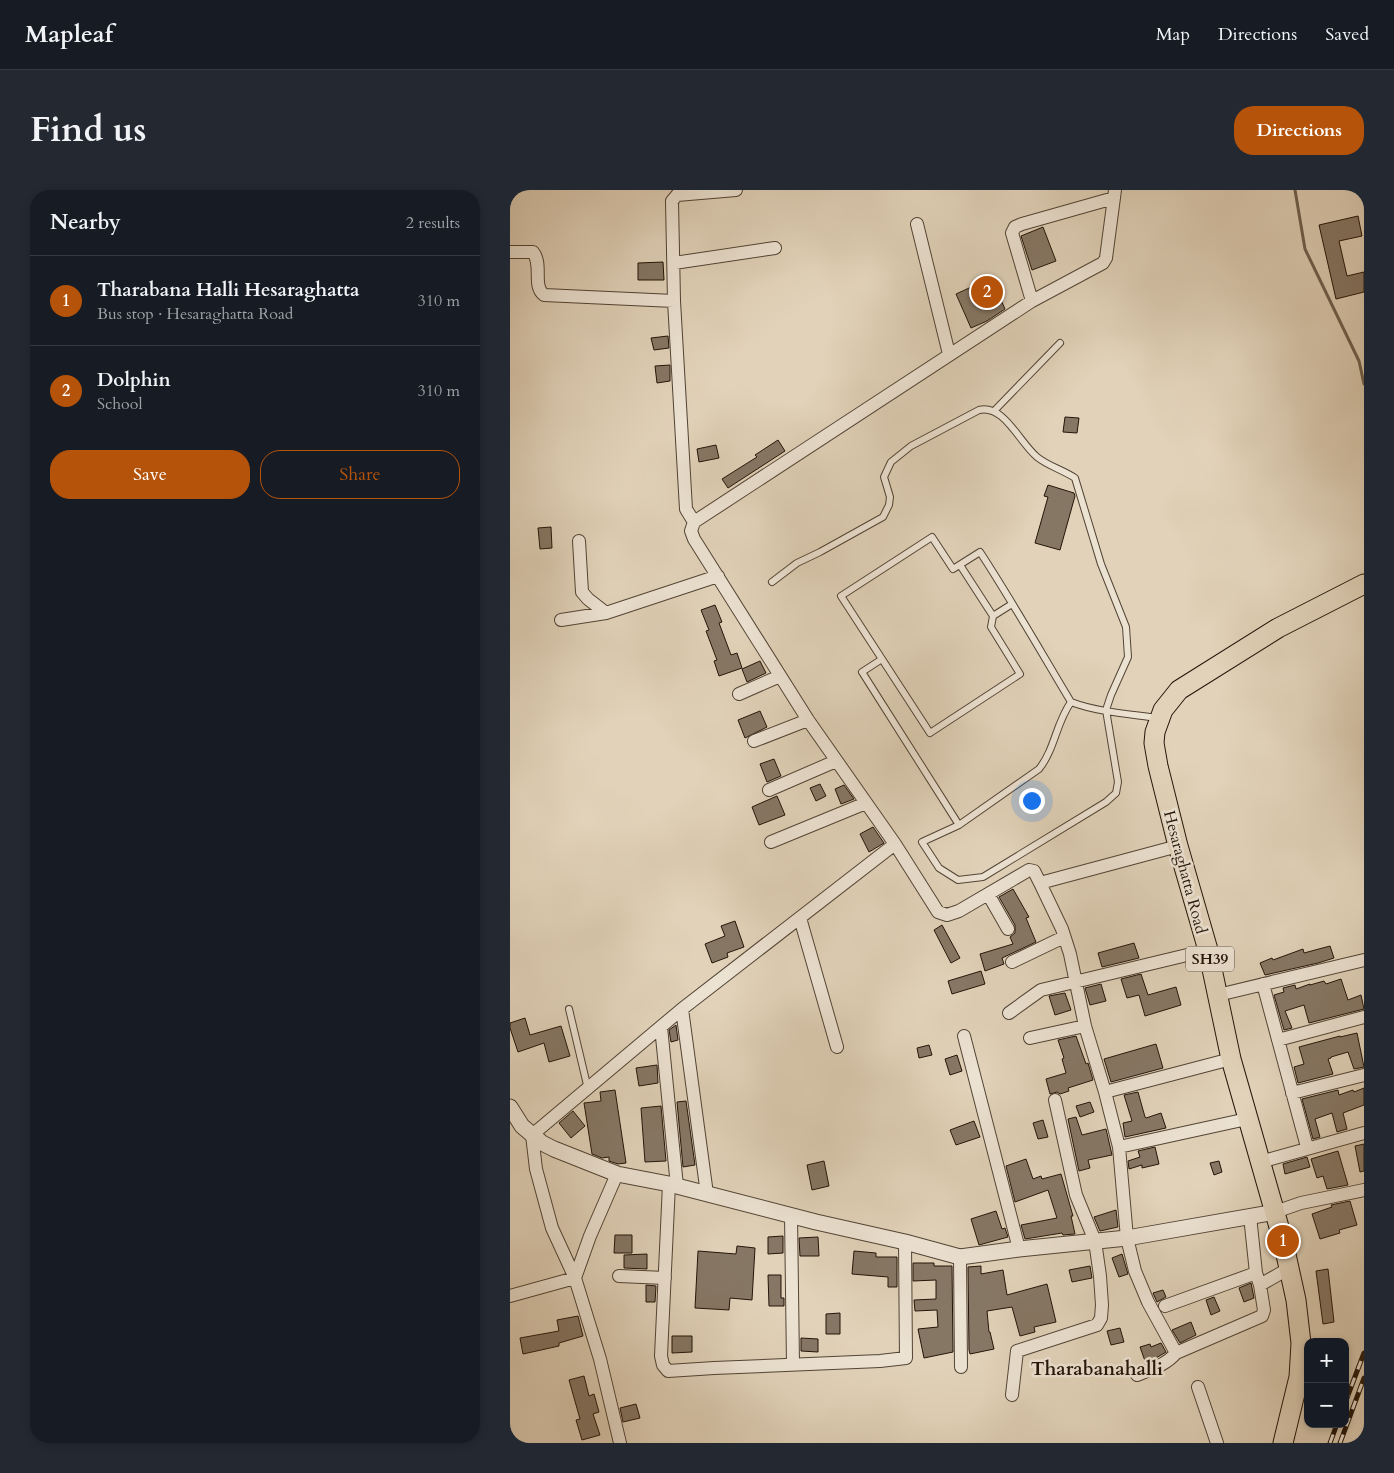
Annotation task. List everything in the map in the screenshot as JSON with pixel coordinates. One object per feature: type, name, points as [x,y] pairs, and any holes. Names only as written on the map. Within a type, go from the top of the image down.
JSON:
[{"type":"main road","name":"Hesaraghatta Road","points":[[1283,1443],[1299,1377],[1302,1343],[1296,1300],[1275,1212],[1231,1059],[1208,950],[1178,846],[1154,743],[1162,710],[1180,690],[1278,628],[1364,584]]},
{"type":"street","points":[[694,522],[686,509],[674,301],[672,201],[674,194],[736,190]]},
{"type":"street","points":[[1032,301],[1012,233],[1015,227],[1115,194],[1106,258],[1103,263],[1032,301],[949,354],[694,522],[691,531],[694,539],[808,720],[895,844],[938,912],[947,915],[960,911],[1029,870],[1034,871],[1064,937],[1077,982],[1085,1026],[1105,1092],[1119,1148],[1128,1238],[1135,1271],[1148,1302],[1176,1353]]},
{"type":"street","points":[[917,224],[949,354]]},
{"type":"street","points":[[674,263],[774,248]]},
{"type":"street","points":[[510,252],[533,252],[538,263],[538,287],[544,295],[674,301]]},
{"type":"street","points":[[580,541],[582,592],[606,613]]},
{"type":"street","points":[[561,620],[606,613],[718,576]]},
{"type":"street","points":[[739,694],[780,676]]},
{"type":"street","points":[[754,741],[808,720]]},
{"type":"street","points":[[769,790],[836,761]]},
{"type":"street","points":[[772,842],[866,803]]},
{"type":"street","points":[[532,1136],[682,1009],[895,844]]},
{"type":"street","points":[[1040,882],[1178,846]]},
{"type":"street","points":[[988,894],[1008,929]]},
{"type":"street","points":[[800,918],[837,1047]]},
{"type":"street","points":[[1012,962],[1064,937]]},
{"type":"street","points":[[1009,1014],[1041,990],[1208,950]]},
{"type":"street","points":[[1218,995],[1364,960]]},
{"type":"street","points":[[1263,984],[1307,1147]]},
{"type":"street","points":[[682,1009],[707,1194]]},
{"type":"street","points":[[1278,1040],[1364,1017]]},
{"type":"street","points":[[1030,1038],[1085,1026]]},
{"type":"street","points":[[661,1027],[673,1186],[665,1278],[661,1356],[663,1365],[668,1371],[880,1361],[906,1358],[905,1242]]},
{"type":"street","points":[[964,1036],[1019,1249]]},
{"type":"street","points":[[1105,1092],[1231,1059]]},
{"type":"street","points":[[1292,1092],[1364,1075]]},
{"type":"street","points":[[1012,1395],[1017,1351],[1097,1325],[1101,1318],[1102,1306],[1096,1241],[1076,1195],[1055,1100]]},
{"type":"street","points":[[510,1107],[522,1126],[532,1136],[554,1149],[617,1174],[707,1194],[960,1257],[1128,1238],[1275,1212],[1301,1203],[1364,1190]]},
{"type":"street","points":[[1119,1148],[1247,1119]]},
{"type":"street","points":[[1260,1162],[1307,1147],[1364,1133]]},
{"type":"street","points":[[532,1136],[536,1169],[552,1228],[575,1278],[600,1359],[620,1443]]},
{"type":"street","points":[[575,1278],[590,1236],[617,1174]]},
{"type":"street","points":[[791,1216],[793,1364]]},
{"type":"street","points":[[1137,1375],[1164,1363],[1176,1353],[1262,1316],[1264,1310],[1250,1216]]},
{"type":"street","points":[[960,1257],[962,1367]]},
{"type":"street","points":[[1165,1306],[1288,1269]]},
{"type":"street","points":[[619,1276],[665,1278]]},
{"type":"street","points":[[510,1296],[575,1278]]},
{"type":"street","points":[[1198,1386],[1217,1443]]},
{"type":"lane","points":[[995,410],[1060,343]]},
{"type":"lane","points":[[772,582],[796,563],[883,517],[889,505],[890,497],[884,477],[890,462],[911,446],[979,410],[986,408],[995,410],[1004,417],[1023,443],[1038,457],[1075,478],[1101,564],[1126,627],[1128,657],[1106,710],[1117,764],[1118,782],[1116,793],[1106,802],[983,876],[958,880],[939,868],[922,842],[958,825],[1038,769],[1046,760],[1065,710],[1070,702]]},
{"type":"lane","points":[[960,565],[993,616],[991,627],[1020,674],[930,733],[841,596],[932,537],[953,569],[980,552],[1070,702],[1080,706],[1159,718]]},
{"type":"lane","points":[[993,616],[1012,604]]},
{"type":"lane","points":[[882,659],[862,672],[958,825]]},
{"type":"lane","points":[[569,1009],[588,1089]]},
{"type":"building","points":[[1358,216],[1362,236],[1339,241],[1347,276],[1364,272],[1364,292],[1336,299],[1319,225]]},
{"type":"building","points":[[1043,227],[1056,261],[1032,270],[1021,236]]},
{"type":"building","points":[[663,262],[664,280],[638,280],[638,263]]},
{"type":"building","points":[[991,278],[1005,309],[987,321],[971,328],[956,294]]},
{"type":"building","points":[[668,336],[669,348],[654,350],[651,338]]},
{"type":"building","points":[[670,365],[670,381],[657,383],[655,366]]},
{"type":"building","points":[[1065,417],[1079,418],[1077,433],[1063,432]]},
{"type":"building","points":[[778,440],[785,451],[728,488],[722,479],[757,457],[755,455]]},
{"type":"building","points":[[716,445],[719,458],[699,462],[697,449]]},
{"type":"building","points":[[1048,485],[1074,493],[1075,496],[1060,550],[1035,543],[1048,497],[1044,496]]},
{"type":"building","points":[[551,527],[552,548],[540,549],[538,528]]},
{"type":"building","points":[[715,605],[722,622],[719,623],[731,655],[737,653],[742,668],[719,676],[714,661],[717,660],[706,631],[709,630],[701,610]]},
{"type":"building","points":[[760,661],[766,673],[747,682],[742,669]]},
{"type":"building","points":[[760,711],[767,727],[745,738],[738,720]]},
{"type":"building","points":[[774,759],[781,776],[767,782],[760,764]]},
{"type":"building","points":[[820,784],[826,796],[816,801],[810,788]]},
{"type":"building","points":[[844,785],[854,799],[841,804],[835,789]]},
{"type":"building","points":[[777,796],[785,815],[759,825],[752,807]]},
{"type":"building","points":[[873,827],[884,843],[869,852],[860,834]]},
{"type":"building","points":[[1013,889],[1029,917],[1026,918],[1036,942],[1002,958],[1004,964],[985,971],[980,954],[1013,944],[1010,937],[1015,933],[1015,925],[999,897]]},
{"type":"building","points":[[735,921],[744,947],[727,953],[728,957],[712,963],[705,944],[725,936],[721,926]]},
{"type":"building","points":[[942,925],[960,958],[951,963],[934,930]]},
{"type":"building","points":[[1134,943],[1139,958],[1102,967],[1098,953]]},
{"type":"building","points":[[1330,946],[1334,958],[1318,963],[1265,975],[1260,963],[1303,949],[1304,953]]},
{"type":"building","points":[[981,971],[985,984],[952,994],[948,981]]},
{"type":"building","points":[[1141,974],[1148,995],[1176,987],[1181,1005],[1145,1016],[1139,995],[1127,998],[1121,979]]},
{"type":"building","points":[[1341,979],[1348,1000],[1361,995],[1364,1009],[1309,1023],[1304,1005],[1285,1011],[1292,1028],[1284,1030],[1274,995],[1284,992],[1283,988],[1295,985],[1296,989],[1310,984],[1324,981],[1326,984]]},
{"type":"building","points":[[1101,984],[1106,1001],[1090,1005],[1085,988]]},
{"type":"building","points":[[1065,993],[1071,1010],[1055,1015],[1049,996]]},
{"type":"building","points":[[525,1018],[530,1035],[561,1026],[570,1056],[549,1062],[544,1043],[518,1052],[510,1023]]},
{"type":"building","points":[[676,1025],[678,1040],[671,1042],[669,1030]]},
{"type":"building","points":[[1357,1033],[1364,1067],[1354,1069],[1348,1052],[1328,1059],[1333,1074],[1298,1083],[1294,1067],[1304,1064],[1299,1047]]},
{"type":"building","points":[[1076,1036],[1093,1080],[1068,1088],[1069,1091],[1060,1094],[1057,1092],[1050,1094],[1046,1079],[1066,1073],[1062,1059],[1064,1058],[1058,1040]]},
{"type":"building","points":[[1156,1044],[1163,1068],[1111,1082],[1104,1059]]},
{"type":"building","points":[[929,1045],[932,1055],[919,1058],[917,1048]]},
{"type":"building","points":[[957,1055],[962,1071],[950,1075],[945,1059]]},
{"type":"building","points":[[657,1065],[658,1083],[639,1086],[636,1068]]},
{"type":"building","points":[[1364,1088],[1364,1105],[1343,1113],[1347,1129],[1337,1132],[1332,1113],[1315,1119],[1320,1137],[1313,1139],[1302,1099],[1338,1090],[1339,1095]]},
{"type":"building","points":[[615,1090],[626,1163],[618,1164],[609,1161],[609,1157],[602,1158],[592,1154],[584,1103],[601,1101],[600,1092]]},
{"type":"building","points":[[1138,1092],[1145,1117],[1161,1113],[1166,1128],[1125,1137],[1123,1123],[1132,1121],[1124,1095]]},
{"type":"building","points":[[686,1101],[695,1165],[683,1167],[677,1102]]},
{"type":"building","points":[[1090,1102],[1094,1112],[1080,1117],[1076,1106]]},
{"type":"building","points":[[661,1106],[666,1161],[645,1162],[641,1108]]},
{"type":"building","points":[[573,1111],[585,1126],[571,1138],[559,1123]]},
{"type":"building","points":[[1076,1117],[1082,1135],[1106,1129],[1112,1155],[1088,1160],[1090,1168],[1079,1171],[1068,1119]]},
{"type":"building","points":[[1043,1120],[1048,1137],[1038,1139],[1033,1123]]},
{"type":"building","points":[[974,1121],[980,1137],[956,1145],[950,1130]]},
{"type":"building","points":[[1364,1144],[1364,1171],[1360,1172],[1355,1146]]},
{"type":"building","points":[[1155,1147],[1159,1164],[1142,1168],[1142,1165],[1129,1169],[1128,1161],[1140,1157],[1138,1151]]},
{"type":"building","points":[[1338,1151],[1348,1185],[1327,1189],[1323,1176],[1317,1178],[1311,1159]]},
{"type":"building","points":[[1307,1157],[1310,1167],[1285,1174],[1283,1164]]},
{"type":"building","points":[[1026,1159],[1033,1179],[1041,1176],[1042,1179],[1061,1174],[1073,1216],[1071,1216],[1075,1234],[1063,1235],[1062,1233],[1025,1239],[1021,1225],[1057,1218],[1048,1190],[1015,1202],[1006,1166]]},
{"type":"building","points":[[824,1161],[829,1186],[812,1190],[807,1165]]},
{"type":"building","points":[[1219,1161],[1222,1172],[1214,1175],[1210,1163]]},
{"type":"building","points":[[1350,1201],[1357,1225],[1339,1230],[1340,1233],[1320,1239],[1312,1214],[1332,1207],[1331,1205]]},
{"type":"building","points":[[1116,1210],[1118,1227],[1100,1231],[1094,1217]]},
{"type":"building","points":[[996,1211],[1002,1229],[1005,1228],[1008,1237],[979,1245],[971,1219]]},
{"type":"building","points":[[615,1235],[632,1235],[632,1253],[614,1253]]},
{"type":"building","points":[[783,1236],[783,1253],[768,1254],[768,1237]]},
{"type":"building","points":[[818,1237],[819,1256],[800,1256],[799,1238]]},
{"type":"building","points":[[737,1246],[755,1248],[752,1300],[730,1298],[729,1310],[695,1308],[698,1251],[736,1254]]},
{"type":"building","points":[[854,1251],[876,1253],[876,1257],[897,1257],[897,1287],[888,1287],[888,1277],[852,1274]]},
{"type":"building","points":[[647,1254],[647,1269],[624,1268],[624,1255]]},
{"type":"building","points":[[1122,1254],[1128,1274],[1119,1277],[1112,1258]]},
{"type":"building","points":[[913,1263],[934,1263],[934,1266],[952,1266],[953,1352],[924,1358],[918,1329],[938,1327],[937,1310],[915,1311],[914,1300],[936,1299],[936,1280],[913,1281]]},
{"type":"building","points":[[981,1266],[981,1274],[1003,1270],[1007,1295],[1047,1284],[1056,1322],[1034,1327],[1035,1332],[1020,1336],[1012,1307],[987,1311],[989,1332],[994,1349],[970,1354],[968,1267]]},
{"type":"building","points":[[1090,1266],[1092,1278],[1072,1282],[1069,1270]]},
{"type":"building","points":[[1328,1269],[1334,1322],[1323,1324],[1316,1271]]},
{"type":"building","points":[[768,1275],[781,1275],[781,1298],[784,1298],[784,1306],[769,1306]]},
{"type":"building","points":[[1251,1283],[1254,1298],[1244,1302],[1239,1288]]},
{"type":"building","points":[[646,1285],[656,1286],[655,1302],[646,1302]]},
{"type":"building","points":[[1163,1290],[1166,1297],[1157,1302],[1153,1293]]},
{"type":"building","points":[[1214,1297],[1220,1311],[1211,1315],[1206,1300]]},
{"type":"building","points":[[840,1313],[840,1334],[826,1334],[826,1314]]},
{"type":"building","points":[[578,1316],[583,1336],[559,1343],[559,1346],[523,1354],[520,1338],[559,1331],[557,1320]]},
{"type":"building","points":[[1191,1322],[1196,1335],[1180,1343],[1172,1330]]},
{"type":"building","points":[[1120,1328],[1124,1342],[1111,1345],[1107,1331]]},
{"type":"building","points":[[672,1336],[692,1336],[692,1352],[672,1353]]},
{"type":"building","points":[[801,1338],[818,1339],[818,1352],[801,1351]]},
{"type":"building","points":[[1161,1343],[1166,1352],[1156,1358],[1145,1361],[1140,1347],[1150,1344],[1151,1347]]},
{"type":"building","points":[[584,1376],[589,1396],[594,1394],[599,1412],[593,1414],[600,1435],[582,1440],[576,1420],[580,1419],[569,1380]]},
{"type":"building","points":[[636,1404],[640,1418],[623,1422],[620,1408]]},
{"type":"waterway","points":[[1295,190],[1305,249],[1359,361],[1364,384]]},
{"type":"railway","points":[[1349,1392],[1364,1353]]},
{"type":"railway","points":[[1340,1443],[1364,1378]]},
{"type":"railway","points":[[1330,1443],[1336,1428]]},
{"type":"place","name":"Dolphin","points":[[987,292]]},
{"type":"place","name":"Tharabana Halli Hesaraghatta","points":[[1283,1241]]},
{"type":"district","name":"Tharabanahalli","points":[[1097,1368]]}]
